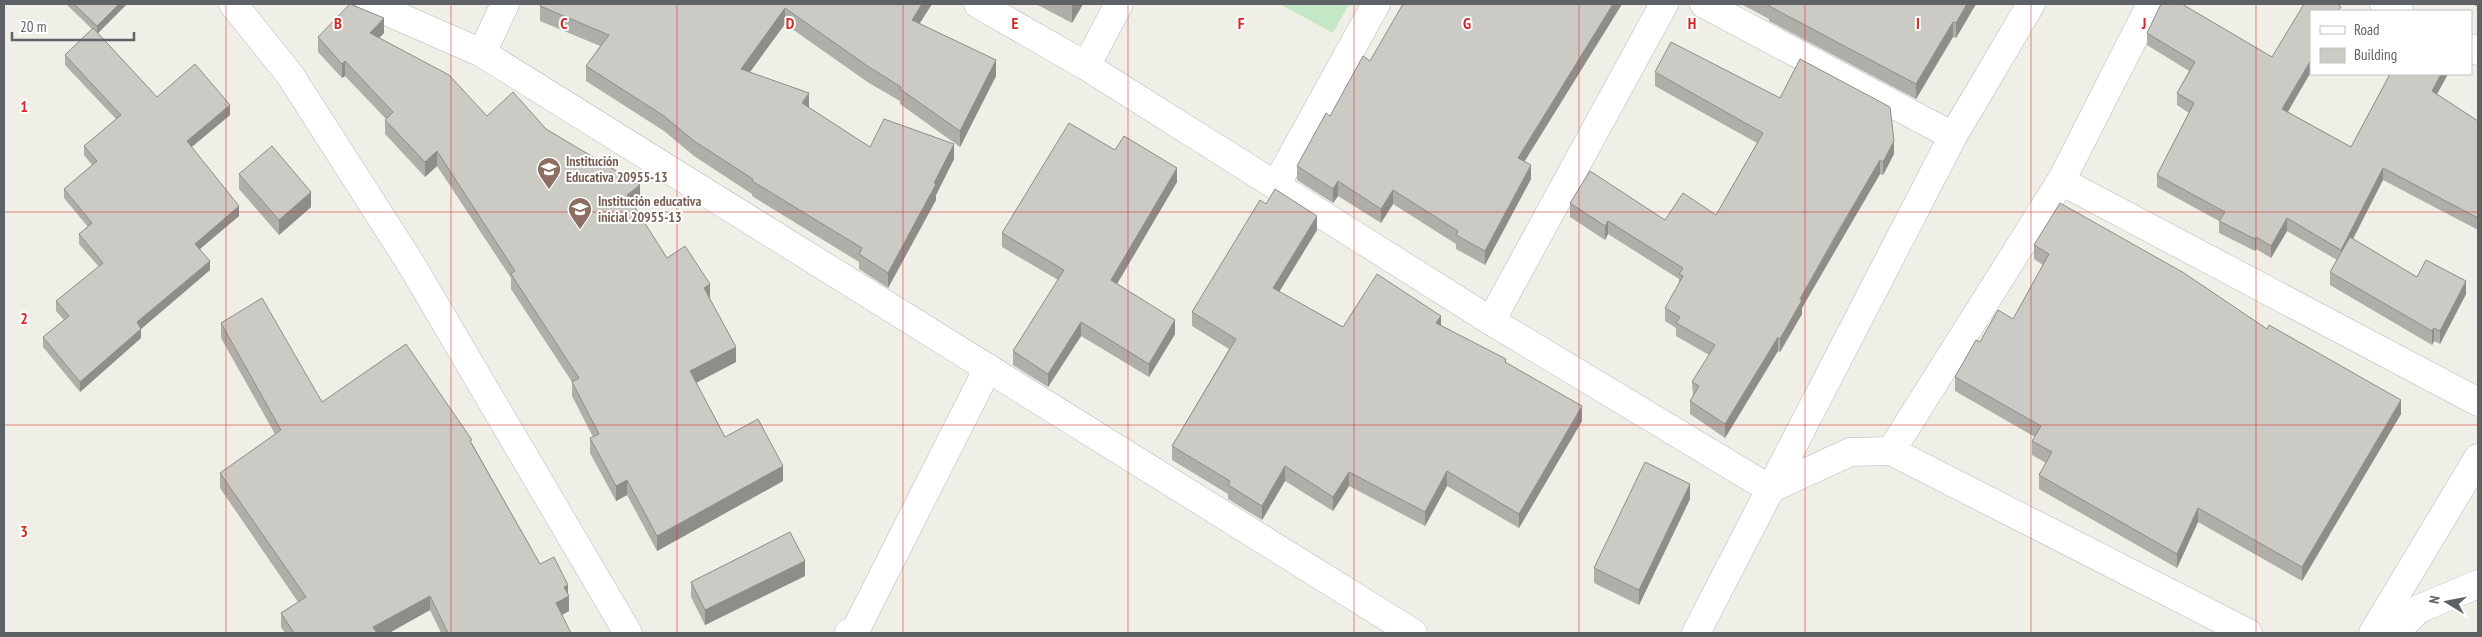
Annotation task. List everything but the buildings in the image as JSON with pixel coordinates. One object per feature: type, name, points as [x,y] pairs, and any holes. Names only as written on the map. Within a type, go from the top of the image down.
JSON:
[{"type":"street","points":[[234,4],[290,75],[411,264],[628,633]]},
{"type":"street","points":[[370,4],[482,53],[1413,633]]},
{"type":"street","points":[[482,53],[505,4]]},
{"type":"street","points":[[978,4],[1086,66],[1491,321],[1770,489]]},
{"type":"street","points":[[1086,66],[1120,4]]},
{"type":"street","points":[[1276,185],[1376,4]]},
{"type":"street","points":[[1491,321],[1664,4]]},
{"type":"street","points":[[1704,4],[1953,136]]},
{"type":"street","points":[[1696,633],[1953,136],[2031,4]]},
{"type":"street","points":[[1892,451],[2061,182],[2151,4]]},
{"type":"street","points":[[2384,4],[2397,10]]},
{"type":"street","points":[[2061,182],[2478,402]]},
{"type":"street","points":[[856,632],[988,368]]},
{"type":"street","points":[[1770,489],[1850,452],[1892,451],[2248,633]]},
{"type":"street","points":[[2373,633],[2478,458]]},
{"type":"street","points":[[2394,633],[2419,610],[2478,584]]},
{"type":"green space","points":[[1280,4],[1349,4],[1333,33]]},
{"type":"place","name":"Institución Educativa 20955-13","points":[[549,190]]},
{"type":"place","name":"Institución educativa inicial 20955-13","points":[[580,230]]}]
